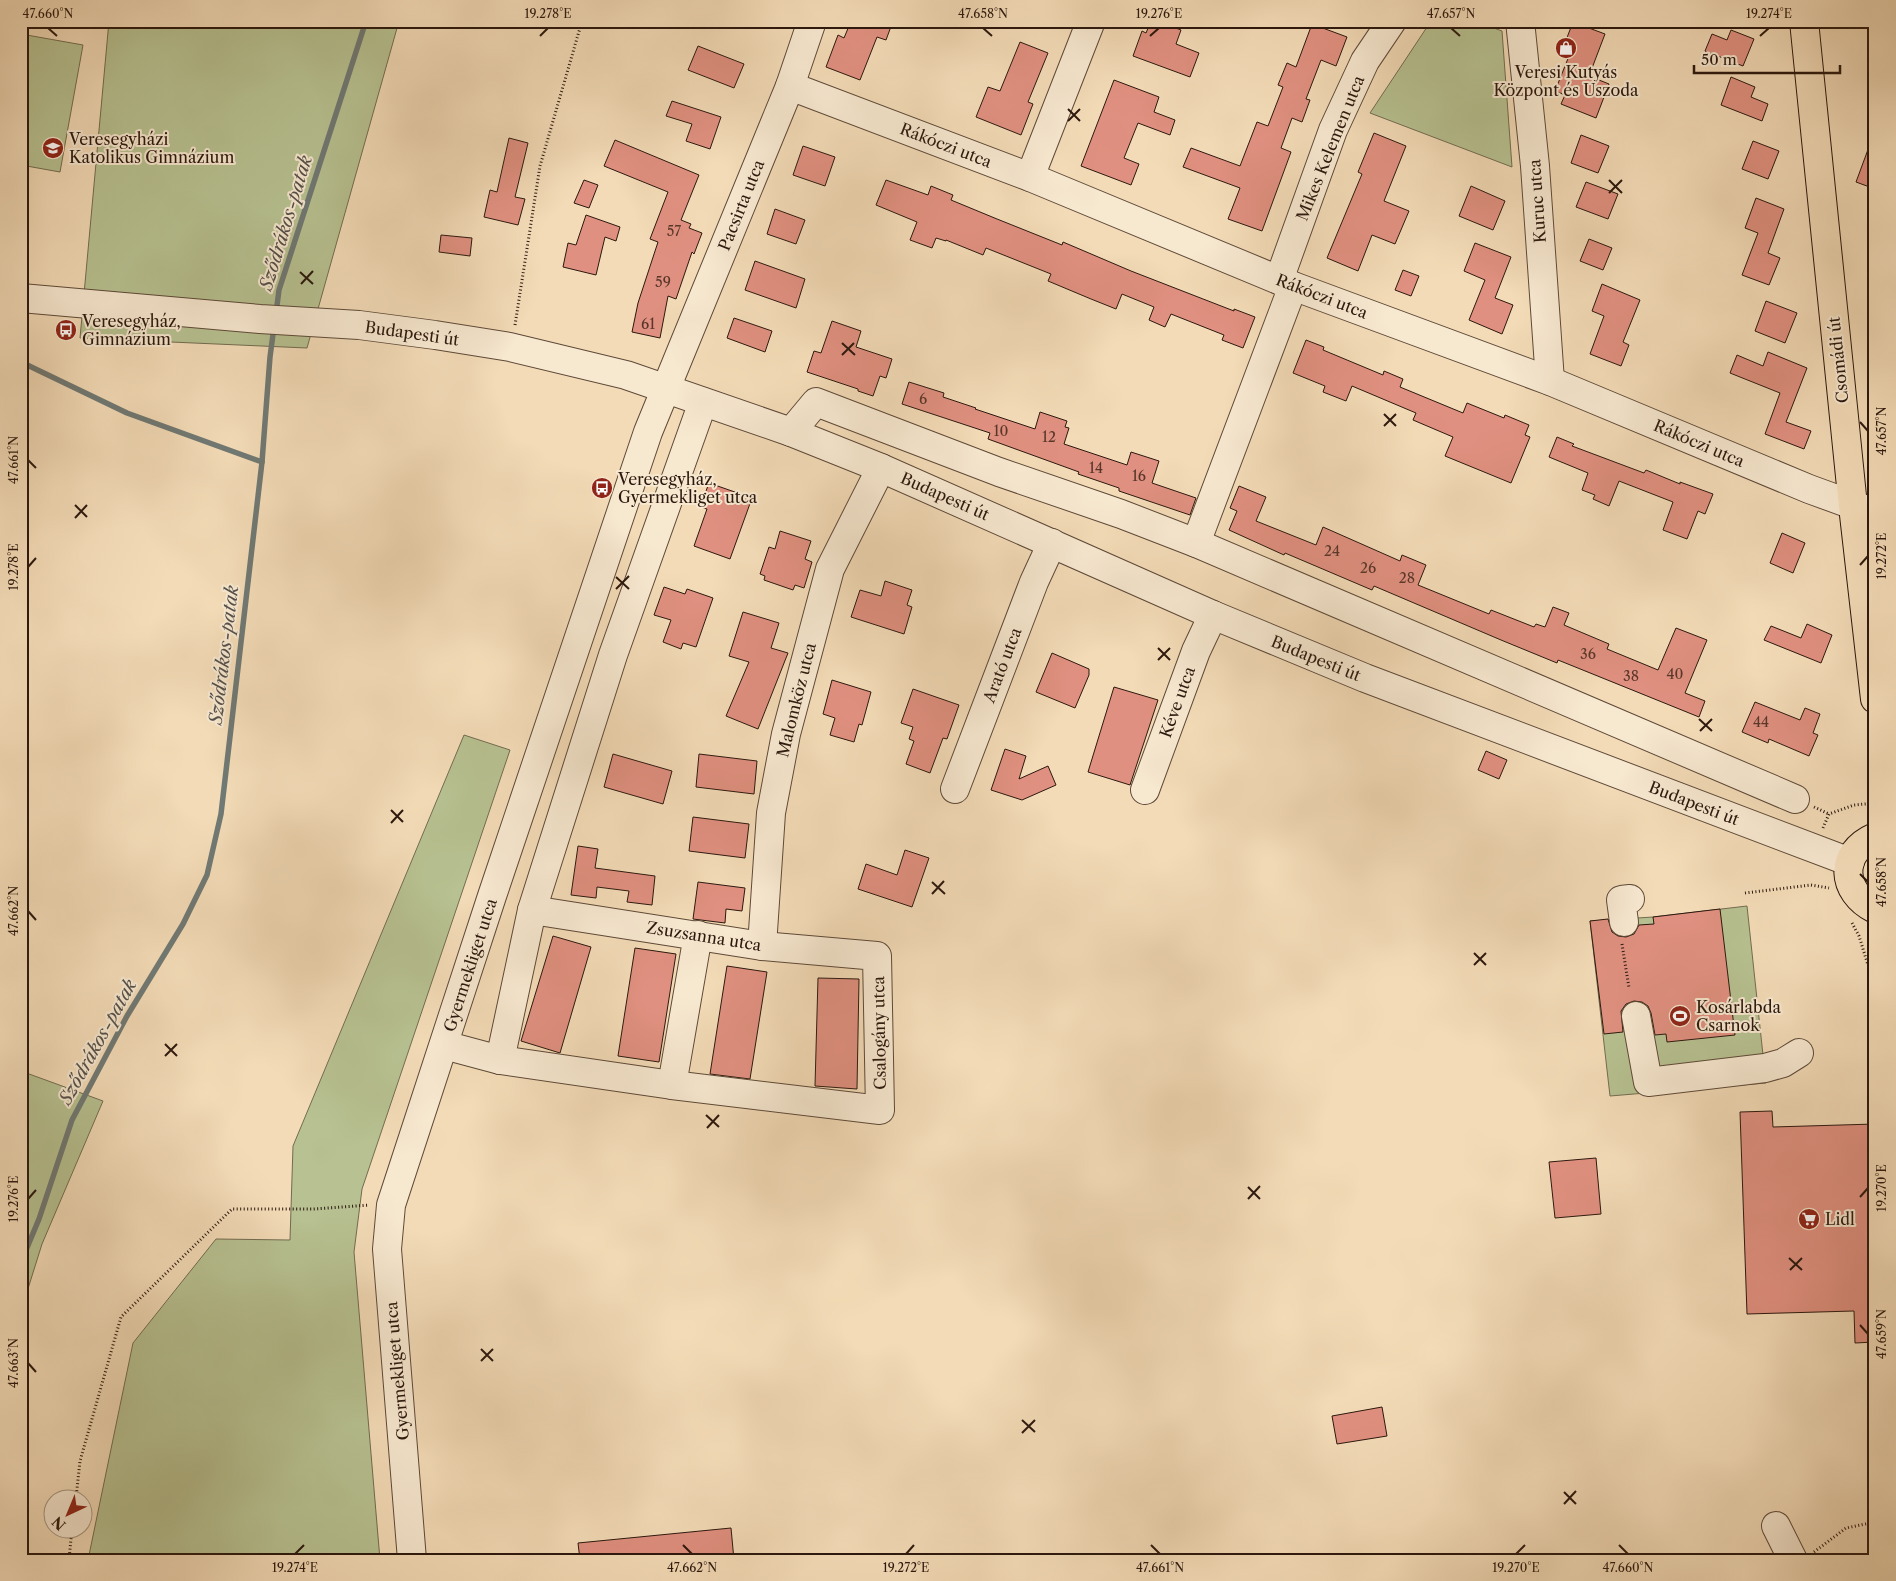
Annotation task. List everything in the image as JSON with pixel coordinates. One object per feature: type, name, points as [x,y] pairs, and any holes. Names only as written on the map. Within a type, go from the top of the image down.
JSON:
[{"type":"main road","name":"Csomádi út","points":[[1804,21],[1864,509],[1875,699]]},
{"type":"main road","points":[[1875,837],[1859,847],[1850,862],[1848,874],[1850,885],[1856,896],[1864,904],[1875,909]]},
{"type":"street","name":"Pacsirta utca","points":[[667,388],[790,86],[812,21]]},
{"type":"street","points":[[1030,177],[1091,21]]},
{"type":"street","name":"Mikes Kelemen utca","points":[[1196,544],[1286,283],[1333,130],[1365,61],[1392,21]]},
{"type":"street","name":"Kuruc utca","points":[[1520,21],[1535,166],[1550,381]]},
{"type":"street","name":"Rákóczi utca","points":[[790,86],[1030,177],[1286,283],[1550,381],[1864,509]]},
{"type":"street","name":"Budapesti út","points":[[21,298],[290,322],[359,326],[434,335],[510,347],[626,375],[791,432],[881,468],[1213,615],[1365,678],[1850,862]]},
{"type":"street","name":"Gyermekliget utca","points":[[412,1560],[387,1249],[390,1205],[645,441],[667,388]]},
{"type":"street","points":[[500,1060],[532,910],[613,655],[703,402]]},
{"type":"street","points":[[791,432],[816,402],[999,472],[1121,514],[1196,544],[1795,799]]},
{"type":"street","name":"Malomköz utca","points":[[762,946],[771,813],[786,734],[830,569],[881,468]]},
{"type":"street","name":"Arató utca","points":[[955,789],[1034,582],[1052,543]]},
{"type":"street","name":"Kéve utca","points":[[1145,790],[1196,651],[1213,615]]},
{"type":"street","name":"Zsuzsanna utca","points":[[532,910],[762,946],[878,956]]},
{"type":"street","points":[[444,1045],[500,1060],[672,1085],[698,935]]},
{"type":"street","name":"Csalogány utca","points":[[672,1085],[880,1110],[878,956]]},
{"type":"street","points":[[1636,1016],[1648,1082],[1764,1068],[1783,1062],[1799,1053]]},
{"type":"street","points":[[1776,1526],[1802,1557]]},
{"type":"path","points":[[510,347],[540,166],[582,21]]},
{"type":"path","points":[[1744,893],[1811,885],[1829,888]]},
{"type":"path","points":[[77,1488],[80,1461],[121,1317],[232,1209],[312,1209],[390,1205]]},
{"type":"path","points":[[1802,1557],[1846,1528],[1875,1522]]},
{"type":"path","points":[[69,1560],[71,1538]]},
{"type":"green space","points":[[109,21],[399,21],[307,348],[80,338]]},
{"type":"green space","points":[[1431,21],[1475,21],[1502,31],[1512,167],[1370,113]]},
{"type":"green space","points":[[21,34],[83,45],[60,172],[21,165]]},
{"type":"green space","points":[[464,735],[510,750],[362,1189],[354,1252],[380,1560],[88,1560],[133,1343],[216,1239],[290,1240],[293,1146]]},
{"type":"green space","name":"Kosárlabda Csarnok","points":[[1747,906],[1766,1083],[1610,1096],[1590,921],[1653,917]]},
{"type":"green space","points":[[21,1071],[103,1101],[42,1244],[21,1311]]},
{"type":"building","points":[[840,21],[893,21],[886,40],[877,37],[860,80],[826,67],[838,35],[844,38],[849,26]]},
{"type":"building","points":[[1151,21],[1158,21],[1181,30],[1176,44],[1199,53],[1190,77],[1133,56],[1142,31],[1146,33]]},
{"type":"building","points":[[1573,22],[1605,34],[1589,76],[1609,84],[1596,118],[1561,104],[1565,95],[1555,91],[1571,51],[1563,48]]},
{"type":"building","points":[[1312,24],[1347,37],[1336,66],[1321,60],[1306,99],[1310,100],[1302,122],[1292,118],[1281,148],[1291,152],[1262,231],[1228,219],[1240,188],[1183,167],[1191,148],[1240,166],[1257,122],[1268,126],[1283,87],[1278,85],[1287,63],[1296,67]]},
{"type":"building","points":[[1731,30],[1754,39],[1743,66],[1705,51],[1712,34],[1727,40]]},
{"type":"building","points":[[1020,42],[1048,53],[1028,102],[1033,104],[1021,135],[976,117],[988,87],[1000,91]]},
{"type":"building","points":[[698,46],[744,64],[734,88],[688,70]]},
{"type":"building","points":[[1731,77],[1755,87],[1751,97],[1768,104],[1762,121],[1721,105]]},
{"type":"building","points":[[1114,80],[1159,97],[1154,112],[1175,120],[1170,135],[1138,123],[1124,158],[1139,164],[1131,185],[1081,166]]},
{"type":"building","points":[[672,101],[721,117],[710,149],[686,141],[692,124],[666,116]]},
{"type":"building","points":[[1374,133],[1406,146],[1384,201],[1409,211],[1395,244],[1372,235],[1358,271],[1327,258],[1362,174],[1358,172]]},
{"type":"building","points":[[1581,135],[1609,146],[1598,173],[1571,163]]},
{"type":"building","points":[[1873,136],[1875,136],[1875,189],[1856,182]]},
{"type":"building","points":[[509,138],[528,143],[515,197],[525,199],[518,225],[484,217],[490,190],[497,192]]},
{"type":"building","points":[[615,140],[699,175],[681,220],[691,224],[689,228],[702,233],[694,254],[692,252],[676,299],[668,296],[660,338],[632,332],[638,303],[658,242],[650,239],[668,192],[604,166]]},
{"type":"building","points":[[1753,141],[1779,151],[1768,179],[1742,169]]},
{"type":"building","points":[[803,146],[835,157],[825,186],[793,175]]},
{"type":"building","points":[[584,180],[598,185],[589,208],[574,203]]},
{"type":"building","points":[[886,180],[928,195],[931,186],[953,195],[951,200],[997,219],[1062,245],[1063,242],[1131,271],[1234,311],[1234,309],[1255,317],[1243,348],[1222,340],[1224,335],[1171,314],[1165,327],[1149,320],[1154,307],[1122,294],[1116,309],[1048,281],[1051,274],[986,248],[983,255],[946,240],[936,238],[932,248],[910,240],[917,222],[876,205]]},
{"type":"building","points":[[1586,182],[1618,194],[1608,219],[1576,207]]},
{"type":"building","points":[[1471,186],[1505,201],[1493,230],[1459,216]]},
{"type":"building","points":[[1756,198],[1784,209],[1768,253],[1780,258],[1769,285],[1742,275],[1758,233],[1745,228]]},
{"type":"building","points":[[775,209],[805,220],[796,244],[767,234]]},
{"type":"building","points":[[586,215],[620,227],[616,241],[605,237],[596,275],[563,267],[568,243],[576,245]]},
{"type":"building","points":[[441,235],[472,238],[470,256],[439,252]]},
{"type":"building","points":[[1589,239],[1612,248],[1603,270],[1580,261]]},
{"type":"building","points":[[1475,243],[1511,257],[1495,298],[1513,305],[1502,334],[1469,320],[1485,280],[1464,271]]},
{"type":"building","points":[[755,261],[805,279],[796,308],[745,290]]},
{"type":"building","points":[[1403,270],[1419,276],[1411,296],[1395,290]]},
{"type":"building","points":[[1602,284],[1640,300],[1623,342],[1629,345],[1621,366],[1590,354],[1604,316],[1592,311]]},
{"type":"building","points":[[1766,301],[1797,313],[1785,343],[1755,331]]},
{"type":"building","points":[[734,318],[772,331],[765,352],[727,338]]},
{"type":"building","points":[[832,321],[861,331],[856,347],[892,359],[886,378],[880,376],[873,396],[807,372],[814,351],[821,353]]},
{"type":"building","points":[[1306,340],[1324,347],[1323,350],[1383,375],[1384,371],[1403,379],[1400,387],[1463,413],[1467,403],[1504,418],[1505,415],[1529,425],[1525,435],[1530,437],[1511,483],[1445,456],[1453,437],[1413,420],[1416,413],[1352,386],[1346,401],[1323,392],[1325,386],[1293,373]]},
{"type":"building","points":[[1768,352],[1807,368],[1786,422],[1811,431],[1804,449],[1765,434],[1780,393],[1730,373],[1737,355],[1763,366]]},
{"type":"building","points":[[909,382],[944,393],[943,397],[975,409],[1035,429],[1040,412],[1067,421],[1065,427],[1069,428],[1064,444],[1127,465],[1131,452],[1159,461],[1152,483],[1196,498],[1190,515],[1119,491],[1119,488],[1078,474],[1079,472],[988,439],[990,433],[902,404]]},
{"type":"building","points":[[1557,437],[1574,444],[1572,446],[1644,473],[1646,470],[1680,484],[1680,482],[1713,494],[1705,514],[1698,511],[1687,539],[1663,530],[1673,502],[1619,481],[1609,506],[1593,499],[1595,495],[1582,490],[1588,473],[1549,457]]},
{"type":"building","points":[[709,483],[752,498],[730,559],[694,546],[707,509],[700,507]]},
{"type":"building","points":[[1239,486],[1266,497],[1256,521],[1316,545],[1323,527],[1400,561],[1402,555],[1426,565],[1418,585],[1489,614],[1491,610],[1534,627],[1536,624],[1545,627],[1553,607],[1569,613],[1564,625],[1609,644],[1607,649],[1658,670],[1676,628],[1707,640],[1685,693],[1705,701],[1699,717],[1558,660],[1557,663],[1374,586],[1372,590],[1285,553],[1284,555],[1229,530],[1237,511],[1230,508]]},
{"type":"building","points":[[780,531],[811,541],[805,559],[812,562],[804,588],[795,585],[793,590],[764,580],[765,576],[760,574],[769,547],[775,549]]},
{"type":"building","points":[[1782,533],[1805,543],[1793,573],[1770,563]]},
{"type":"building","points":[[885,581],[912,590],[907,605],[912,607],[904,634],[851,617],[860,590],[881,596]]},
{"type":"building","points":[[664,587],[685,594],[687,589],[713,598],[696,647],[683,643],[681,649],[663,642],[671,620],[654,615]]},
{"type":"building","points":[[743,612],[779,623],[771,648],[788,653],[758,729],[726,716],[749,662],[729,656]]},
{"type":"building","points":[[1807,624],[1832,635],[1821,663],[1764,640],[1771,626],[1801,638]]},
{"type":"building","points":[[1052,653],[1089,669],[1089,675],[1075,708],[1036,692]]},
{"type":"building","points":[[832,680],[871,692],[862,725],[859,724],[854,742],[830,735],[835,718],[823,714]]},
{"type":"building","points":[[1114,687],[1158,700],[1130,785],[1088,772]]},
{"type":"building","points":[[913,689],[959,705],[947,739],[943,738],[930,773],[906,764],[914,741],[909,739],[913,727],[901,723]]},
{"type":"building","points":[[1755,702],[1800,720],[1805,708],[1820,714],[1813,733],[1818,735],[1809,756],[1769,739],[1768,743],[1742,732]]},
{"type":"building","points":[[1005,749],[1026,756],[1019,779],[1048,766],[1056,785],[1022,800],[991,790]]},
{"type":"building","points":[[1486,751],[1507,760],[1499,779],[1478,770]]},
{"type":"building","points":[[613,754],[672,771],[663,804],[604,787]]},
{"type":"building","points":[[699,754],[757,761],[754,794],[696,787]]},
{"type":"building","points":[[693,817],[749,824],[745,858],[689,851]]},
{"type":"building","points":[[578,846],[598,849],[595,868],[655,876],[652,905],[627,902],[629,891],[597,887],[596,898],[571,895]]},
{"type":"building","points":[[905,850],[929,858],[912,907],[858,889],[866,864],[897,875]]},
{"type":"building","points":[[698,882],[745,888],[742,911],[726,909],[725,923],[693,919]]},
{"type":"building","points":[[1720,909],[1735,1035],[1667,1042],[1666,1034],[1655,1035],[1648,1006],[1642,1002],[1634,1001],[1626,1004],[1621,1011],[1623,1032],[1604,1034],[1590,921],[1608,919],[1612,932],[1618,936],[1626,937],[1634,934],[1639,925],[1654,924],[1653,917]]},
{"type":"building","points":[[553,936],[591,947],[560,1053],[521,1041]]},
{"type":"building","points":[[635,948],[676,954],[659,1062],[618,1056]]},
{"type":"building","points":[[727,966],[767,972],[750,1079],[710,1074]]},
{"type":"building","points":[[818,978],[859,979],[857,1089],[815,1086]]},
{"type":"building","name":"Lidl","points":[[1772,1111],[1773,1127],[1875,1124],[1875,1342],[1855,1343],[1854,1311],[1747,1314],[1740,1112]]},
{"type":"building","points":[[1596,1158],[1601,1214],[1555,1218],[1549,1162]]},
{"type":"building","points":[[1382,1407],[1387,1436],[1337,1444],[1332,1416]]},
{"type":"building","points":[[731,1528],[734,1560],[580,1560],[578,1543]]},
{"type":"waterway","name":"Sződrákos-patak","points":[[276,313],[279,290],[366,21]]},
{"type":"waterway","name":"Sződrákos-patak","points":[[21,1262],[39,1219],[72,1120],[127,1016],[183,924],[207,875],[221,814],[262,462],[274,327]]},
{"type":"waterway","points":[[21,362],[127,413],[262,462]]},
{"type":"place","name":"Veresi Kutyás Központ és Uszoda","points":[[1566,48]]},
{"type":"place","name":"Veresegyházi Katolikus Gimnázium","points":[[53,148]]},
{"type":"place","name":"Veresegyház, Gimnázium","points":[[66,330]]},
{"type":"place","name":"Veresegyház, Gyermekliget utca","points":[[602,488]]},
{"type":"place","name":"Kosárlabda Csarnok","points":[[1680,1016]]},
{"type":"place","name":"Lidl","points":[[1809,1219]]}]
